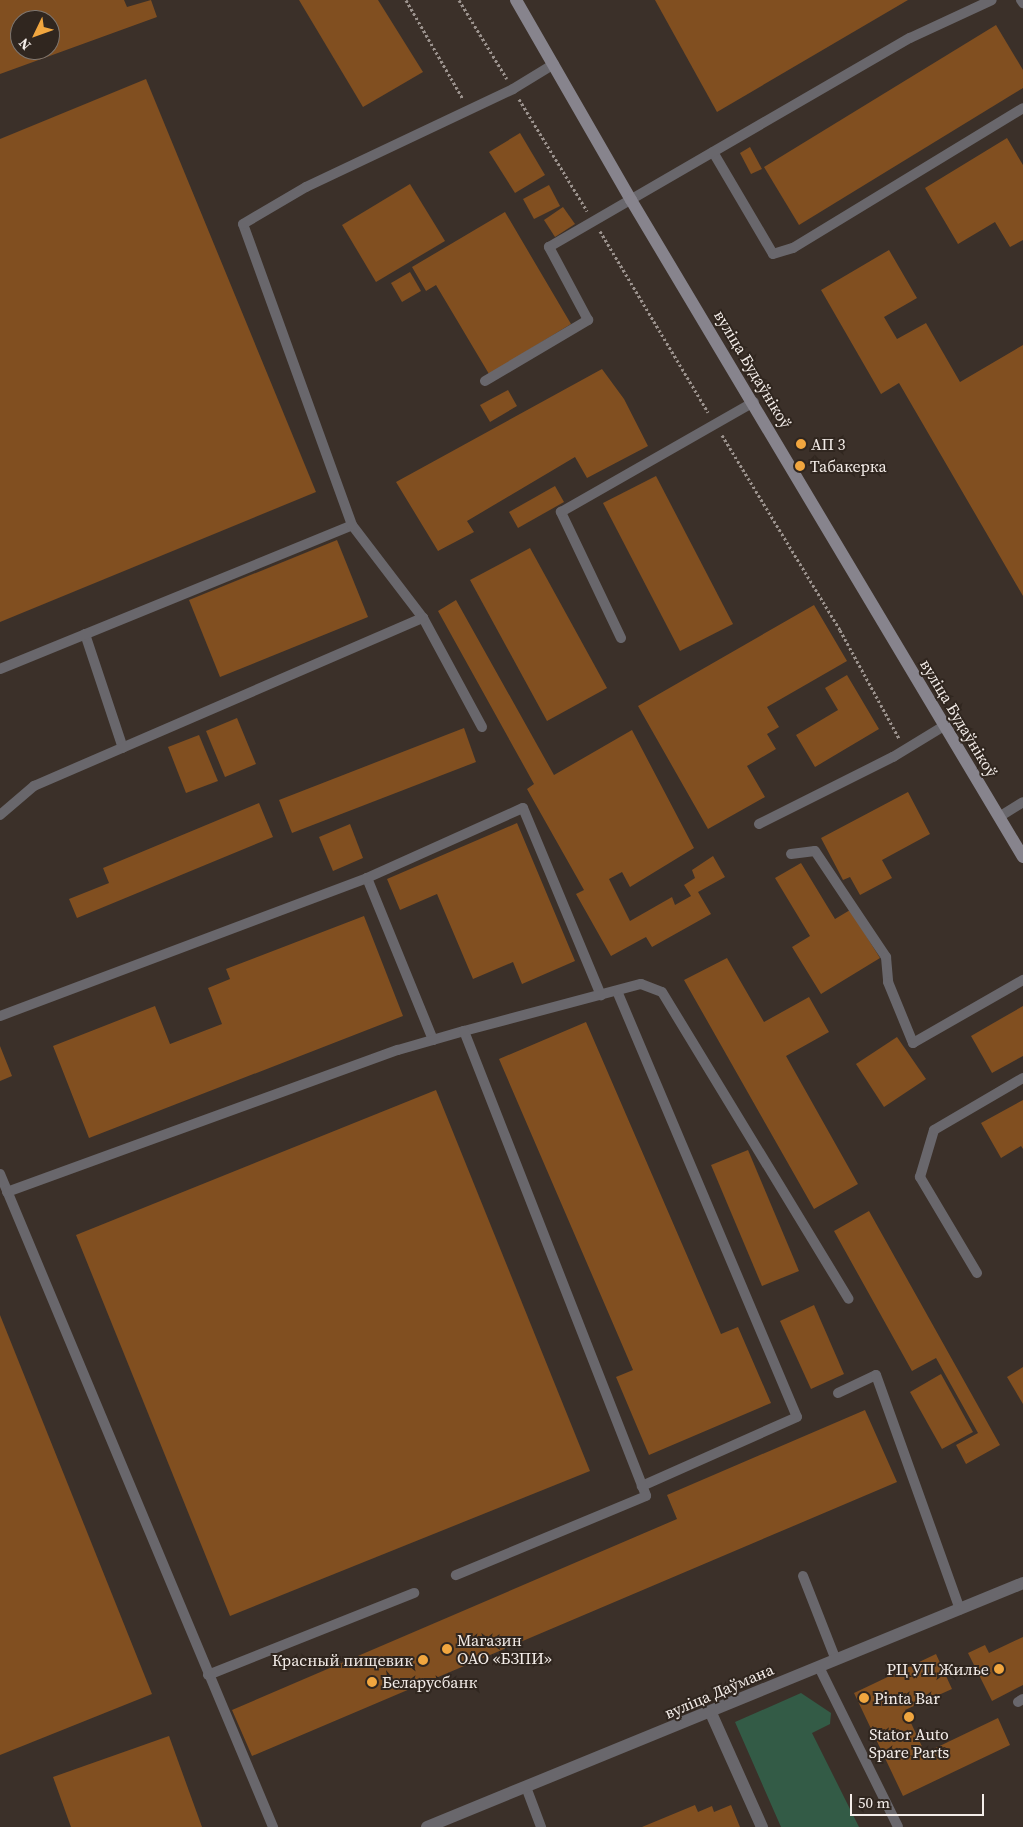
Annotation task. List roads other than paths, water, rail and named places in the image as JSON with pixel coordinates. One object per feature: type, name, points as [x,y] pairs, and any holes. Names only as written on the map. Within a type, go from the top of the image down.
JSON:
[{"type":"main road","name":"вуліца Будаўнікоў","points":[[516,0],[632,200],[754,402],[1023,857]]},
{"type":"street","name":"вуліца Даўмана","points":[[427,1827],[711,1713],[1023,1583]]},
{"type":"street","points":[[711,1713],[762,1827]]},
{"type":"lane","points":[[485,381],[588,320],[549,247],[910,38],[992,0]]},
{"type":"lane","points":[[482,727],[422,618],[352,525],[243,224],[306,187],[468,108],[513,89],[554,64]]},
{"type":"lane","points":[[714,152],[773,254],[793,248],[1023,108]]},
{"type":"lane","points":[[621,638],[561,512],[754,402]]},
{"type":"lane","points":[[0,669],[352,525]]},
{"type":"lane","points":[[0,814],[34,786],[422,618]]},
{"type":"lane","points":[[85,634],[123,748]]},
{"type":"lane","points":[[759,824],[906,750],[944,726]]},
{"type":"lane","points":[[999,816],[1023,802]]},
{"type":"lane","points":[[0,1016],[367,878],[523,808],[601,995]]},
{"type":"lane","points":[[791,854],[815,851],[886,957],[888,982],[913,1043],[1023,980]]},
{"type":"lane","points":[[367,878],[433,1040]]},
{"type":"lane","points":[[7,1192],[433,1040],[641,984],[662,992],[849,1299]]},
{"type":"lane","points":[[617,991],[797,1417],[642,1486]]},
{"type":"lane","points":[[456,1575],[646,1496],[464,1031]]},
{"type":"lane","points":[[977,1273],[920,1177],[934,1130],[1023,1078]]},
{"type":"lane","points":[[0,1174],[272,1827]]},
{"type":"lane","points":[[838,1393],[876,1375],[960,1609]]},
{"type":"lane","points":[[803,1576],[836,1660]]},
{"type":"lane","points":[[208,1675],[414,1593]]},
{"type":"lane","points":[[819,1667],[898,1827]]},
{"type":"lane","points":[[526,1787],[541,1827]]},
{"type":"place","name":"АП 3","points":[[801,444]]},
{"type":"place","name":"Табакерка","points":[[800,466]]},
{"type":"place","name":"Магазин ОАО «БЗПИ»","points":[[447,1649]]},
{"type":"place","name":"Красный пищевик","points":[[423,1660]]},
{"type":"place","name":"РЦ УП Жилье","points":[[999,1669]]},
{"type":"place","name":"Беларусбанк","points":[[372,1682]]},
{"type":"place","name":"Pinta Bar","points":[[864,1698]]},
{"type":"place","name":"Stator Auto Spare Parts","points":[[909,1717]]}]
